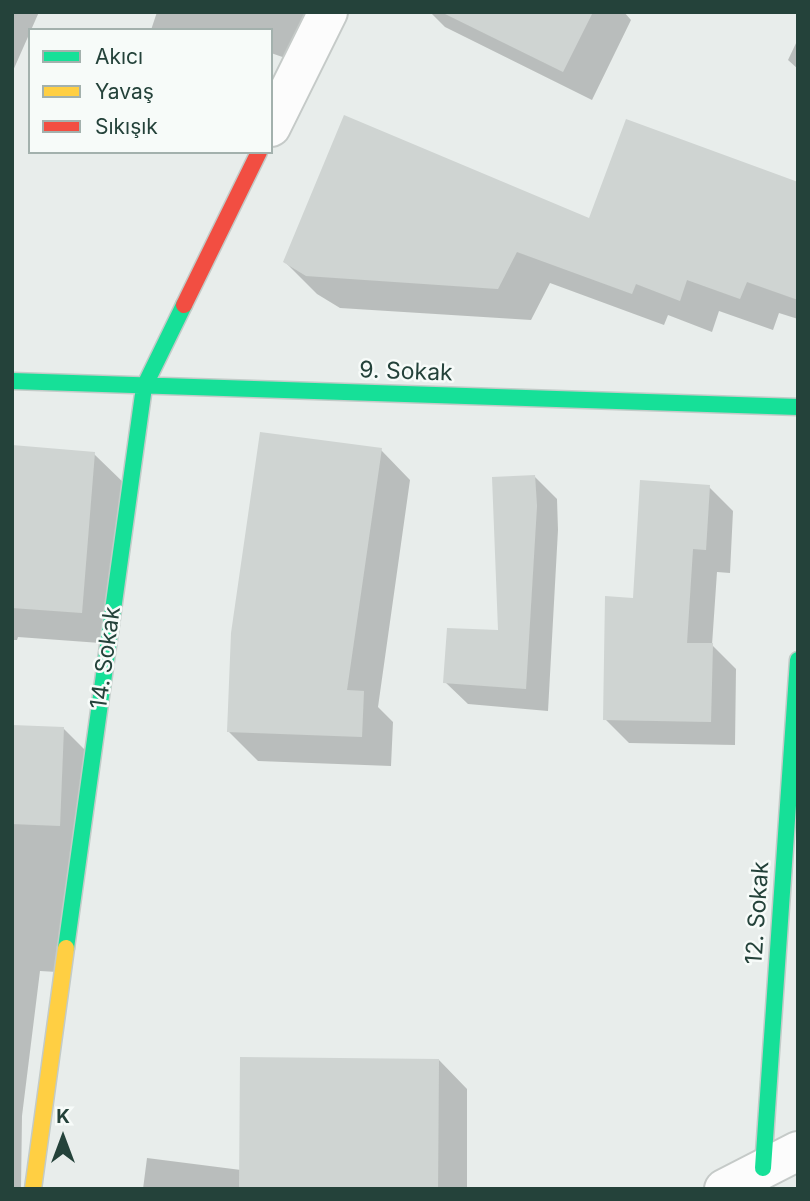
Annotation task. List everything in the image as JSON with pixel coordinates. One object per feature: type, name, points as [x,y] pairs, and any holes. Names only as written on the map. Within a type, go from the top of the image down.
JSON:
[{"type":"street","points":[[273,123],[328,12]]},
{"type":"street","name":"14. Sokak","points":[[33,1189],[144,387],[258,154]]},
{"type":"street","name":"9. Sokak","points":[[12,381],[798,407]]},
{"type":"street","name":"12. Sokak","points":[[763,1168],[798,660]]},
{"type":"street","points":[[724,1189],[798,1151]]},
{"type":"building","points":[[441,12],[593,12],[563,72]]},
{"type":"building","points":[[344,115],[589,218],[626,119],[798,182],[798,300],[747,282],[740,299],[687,280],[680,301],[636,284],[632,294],[517,252],[498,289],[306,276],[283,262]]},
{"type":"building","points":[[260,432],[382,448],[347,690],[364,691],[362,737],[227,732],[231,633]]},
{"type":"building","points":[[12,445],[95,452],[82,613],[12,608]]},
{"type":"building","points":[[535,475],[537,506],[526,689],[443,683],[447,628],[498,630],[492,477]]},
{"type":"building","points":[[640,480],[710,485],[706,550],[693,549],[687,643],[713,643],[711,722],[603,720],[605,596],[633,598]]},
{"type":"building","points":[[12,725],[64,727],[60,826],[12,824]]},
{"type":"building","points":[[240,1057],[439,1059],[438,1189],[239,1189]]},
{"type":"traffic: fast","points":[[66,948],[144,387],[184,305]]},
{"type":"traffic: fast","points":[[12,381],[798,407]]},
{"type":"traffic: fast","points":[[763,1168],[798,660]]},
{"type":"traffic: slow","points":[[33,1189],[66,948]]},
{"type":"traffic: jam","points":[[184,305],[258,154]]}]
